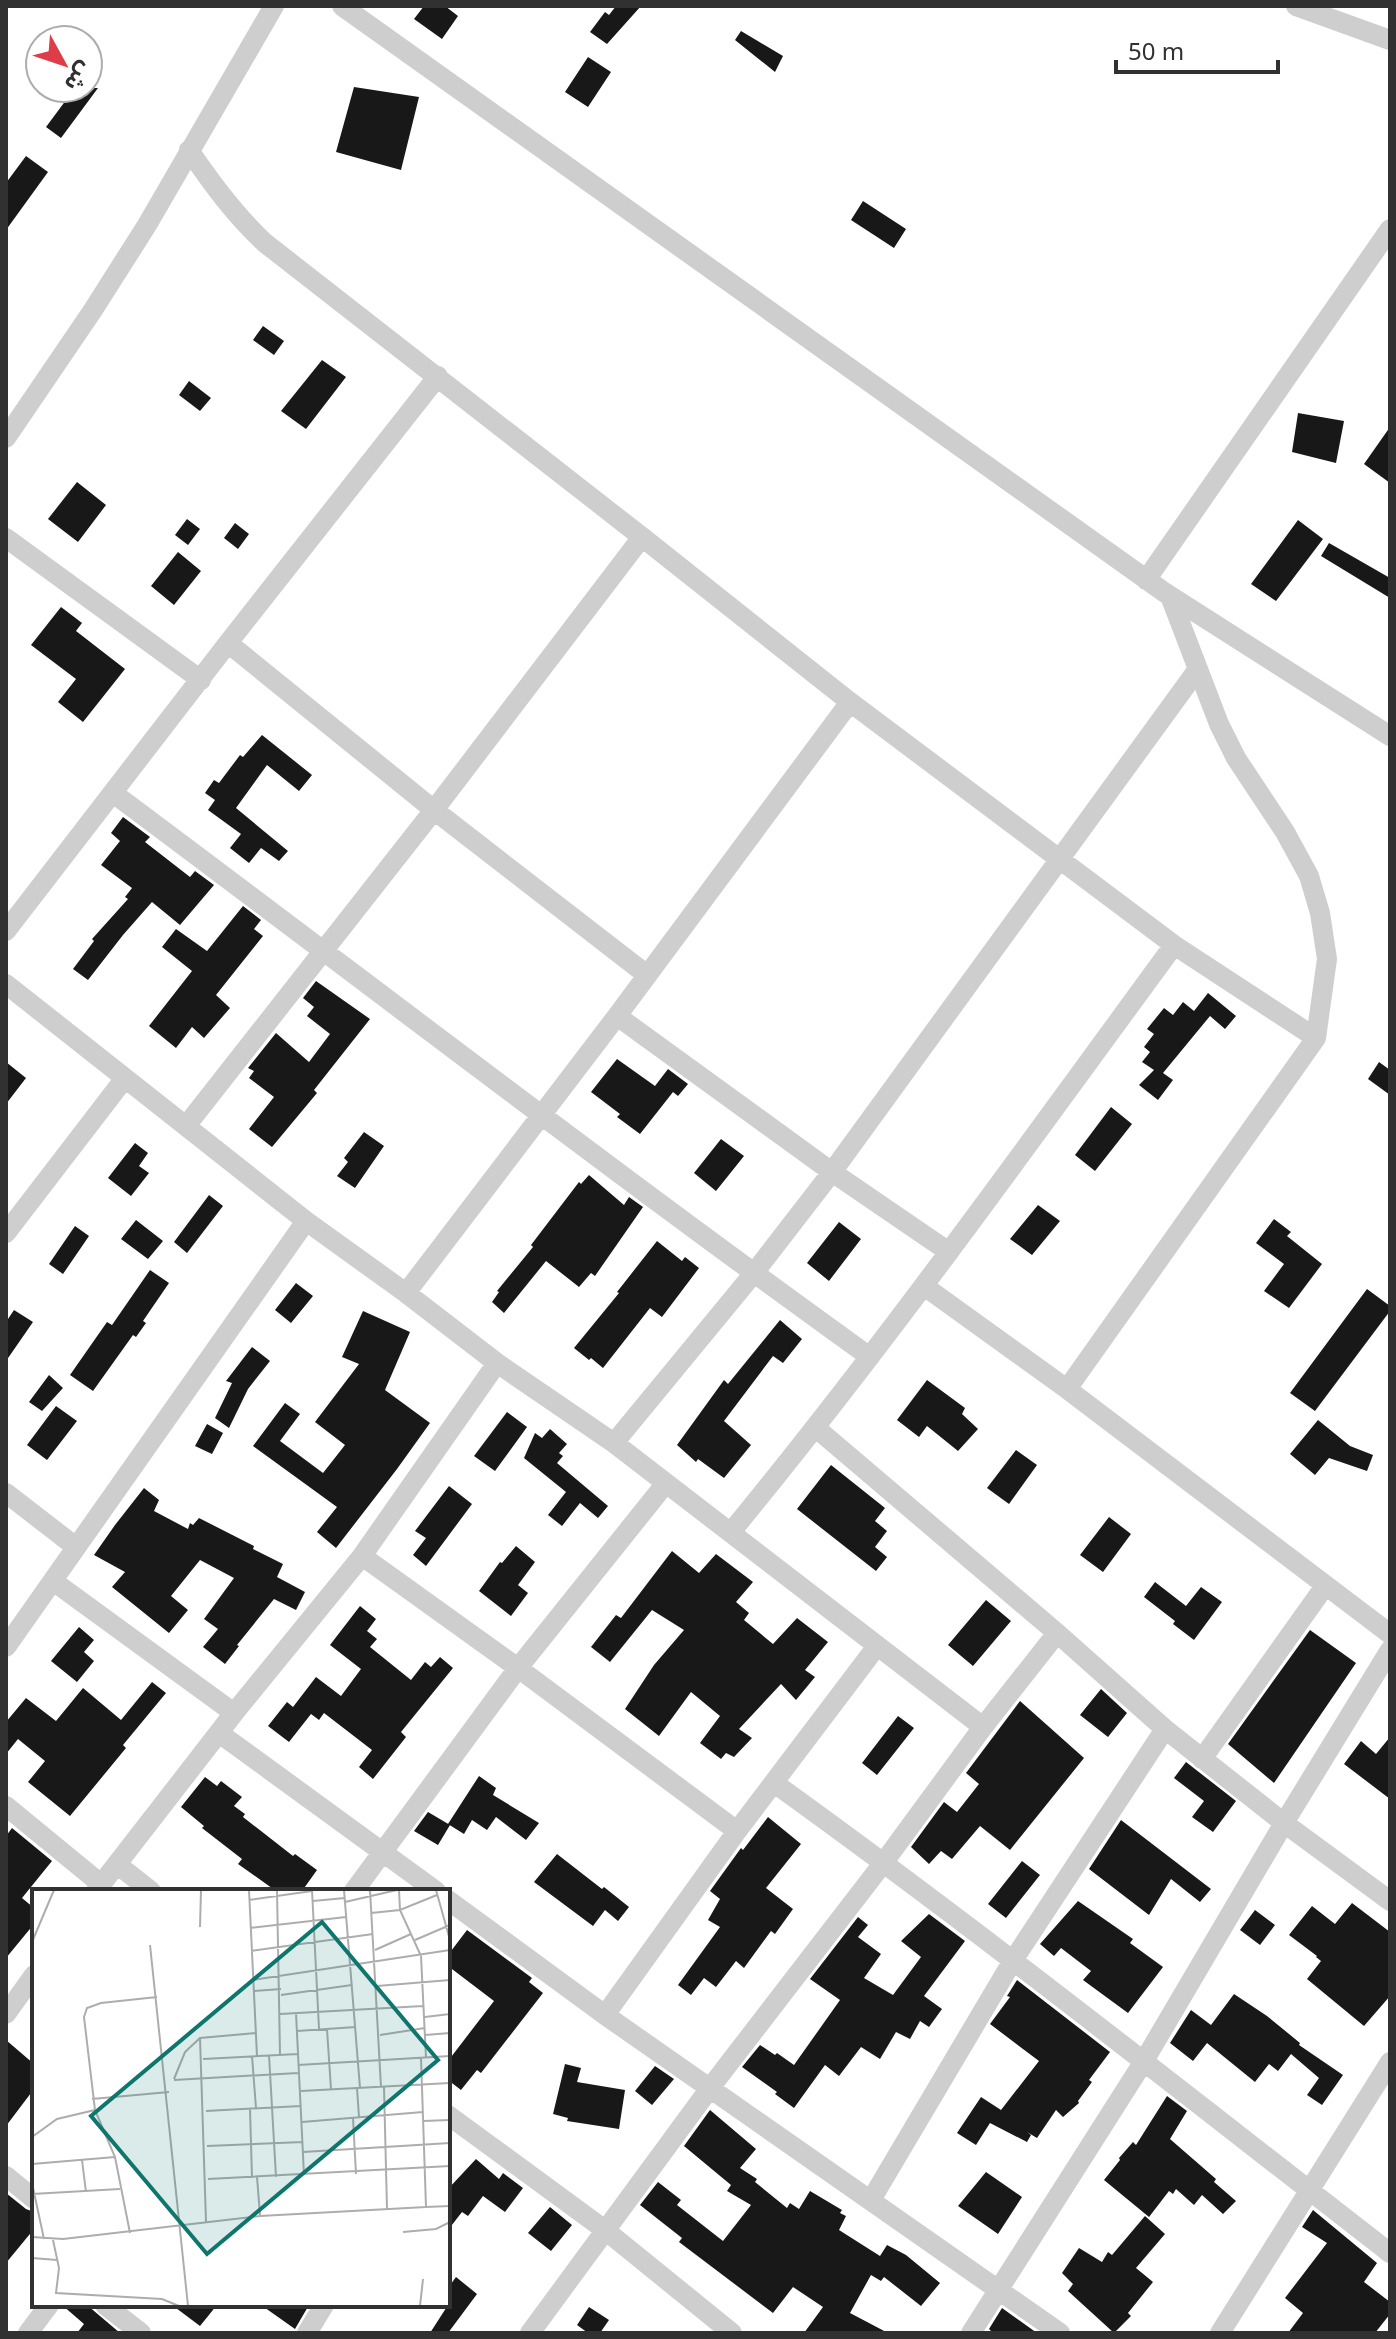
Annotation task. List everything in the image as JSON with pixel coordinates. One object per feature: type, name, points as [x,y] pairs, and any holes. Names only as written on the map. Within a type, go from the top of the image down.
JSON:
[{"type":"street","points":[[6,438],[147,225],[274,6]]},
{"type":"street","points":[[342,6],[1146,580],[1390,736]]},
{"type":"street","points":[[1296,6],[1390,40]]},
{"type":"street","points":[[189,150],[218,192],[265,243],[850,702],[1174,945],[1316,1038]]},
{"type":"street","points":[[1146,580],[1390,229]]},
{"type":"street","points":[[6,931],[438,376]]},
{"type":"street","points":[[186,1126],[434,810],[642,537]]},
{"type":"street","points":[[6,538],[201,680]]},
{"type":"street","points":[[1067,1389],[1316,1038],[1327,959],[1320,913],[1309,876],[1285,832],[1236,758],[1205,693],[1170,596]]},
{"type":"street","points":[[228,643],[434,810],[647,975]]},
{"type":"street","points":[[614,1443],[754,1273],[832,1172],[1198,669]]},
{"type":"street","points":[[406,1293],[850,702]]},
{"type":"street","points":[[113,793],[541,1115],[870,1357]]},
{"type":"street","points":[[731,1532],[816,1428],[924,1286],[1174,945]]},
{"type":"street","points":[[6,984],[306,1221],[497,1363],[614,1443],[983,1727]]},
{"type":"street","points":[[617,1016],[832,1172],[949,1252]]},
{"type":"street","points":[[6,1233],[125,1078]]},
{"type":"street","points":[[6,1647],[306,1221]]},
{"type":"street","points":[[924,1286],[1067,1389],[1390,1634]]},
{"type":"street","points":[[6,1806],[99,1888],[234,1713],[362,1556],[497,1363]]},
{"type":"street","points":[[816,1428],[1165,1729],[1284,1823],[1390,1901]]},
{"type":"street","points":[[355,1889],[518,1668],[666,1483]]},
{"type":"street","points":[[6,1493],[76,1547]]},
{"type":"street","points":[[362,1556],[737,1831]]},
{"type":"street","points":[[53,1581],[234,1713]]},
{"type":"street","points":[[1202,1759],[1325,1586]]},
{"type":"street","points":[[530,2333],[710,2088],[1057,1633]]},
{"type":"street","points":[[605,2015],[737,1831],[877,1646]]},
{"type":"street","points":[[971,2333],[1144,2061],[1390,1650]]},
{"type":"street","points":[[871,2200],[1012,1962],[1165,1729]]},
{"type":"street","points":[[219,1733],[433,1889]]},
{"type":"street","points":[[774,1783],[884,1862],[1390,2253]]},
{"type":"street","points":[[118,1865],[148,1889]]},
{"type":"street","points":[[450,1901],[605,2015],[1060,2333]]},
{"type":"street","points":[[6,2014],[32,1978]]},
{"type":"street","points":[[1220,2333],[1390,2062]]},
{"type":"street","points":[[450,2116],[605,2230],[732,2333]]},
{"type":"street","points":[[6,2176],[32,2197]]},
{"type":"street","points":[[28,2333],[48,2307]]},
{"type":"street","points":[[108,2307],[141,2333]]},
{"type":"street","points":[[307,2333],[323,2307]]},
{"type":"building","points":[[424,6],[445,6],[458,16],[442,39],[414,19]]},
{"type":"building","points":[[616,6],[641,6],[607,44],[590,32],[605,12],[609,15]]},
{"type":"building","points":[[741,31],[783,56],[775,72],[735,40]]},
{"type":"building","points":[[588,57],[611,72],[588,107],[565,92]]},
{"type":"building","points":[[354,87],[419,97],[401,170],[336,152]]},
{"type":"building","points":[[63,104],[86,104],[61,138],[46,127]]},
{"type":"building","points":[[26,156],[48,172],[6,230],[6,183]]},
{"type":"building","points":[[863,201],[906,229],[894,248],[851,220]]},
{"type":"building","points":[[263,326],[284,341],[274,355],[253,340]]},
{"type":"building","points":[[322,360],[346,377],[306,429],[281,411]]},
{"type":"building","points":[[189,381],[211,398],[200,411],[179,395]]},
{"type":"building","points":[[1298,413],[1344,421],[1336,463],[1292,452]]},
{"type":"building","points":[[1390,427],[1390,483],[1364,464]]},
{"type":"building","points":[[77,482],[106,505],[78,542],[48,519]]},
{"type":"building","points":[[187,519],[200,529],[188,545],[175,535]]},
{"type":"building","points":[[1298,520],[1323,539],[1276,601],[1251,584]]},
{"type":"building","points":[[235,523],[249,534],[238,549],[224,538]]},
{"type":"building","points":[[1329,543],[1390,578],[1390,598],[1321,556]]},
{"type":"building","points":[[178,552],[201,571],[174,605],[151,586]]},
{"type":"building","points":[[61,607],[82,623],[76,631],[125,669],[83,722],[58,702],[76,679],[31,645]]},
{"type":"building","points":[[262,735],[312,775],[299,791],[267,765],[236,808],[288,851],[279,861],[261,848],[249,863],[230,848],[241,834],[208,810],[215,800],[205,793],[214,780],[219,783],[240,755],[243,757]]},
{"type":"building","points":[[123,817],[150,837],[145,842],[190,877],[195,871],[214,885],[180,925],[152,902],[88,980],[73,969],[94,941],[92,939],[128,899],[125,897],[132,888],[101,865],[120,841],[111,833]]},
{"type":"building","points":[[243,906],[261,920],[254,929],[263,936],[216,995],[230,1008],[204,1038],[192,1027],[176,1048],[149,1026],[192,971],[162,947],[176,929],[207,951]]},
{"type":"building","points":[[316,981],[370,1019],[314,1090],[317,1093],[272,1147],[249,1129],[274,1097],[249,1078],[254,1071],[248,1068],[276,1033],[309,1062],[330,1034],[307,1016],[314,1007],[303,998]]},
{"type":"building","points":[[1208,993],[1236,1016],[1225,1029],[1210,1016],[1163,1073],[1173,1080],[1158,1100],[1139,1085],[1154,1070],[1142,1062],[1150,1052],[1144,1047],[1154,1034],[1147,1029],[1164,1008],[1173,1015],[1183,1002],[1194,1011]]},
{"type":"building","points":[[617,1059],[655,1086],[668,1069],[688,1084],[678,1096],[673,1092],[640,1134],[591,1092]]},
{"type":"building","points":[[6,1062],[26,1078],[6,1104]]},
{"type":"building","points":[[1379,1062],[1390,1070],[1390,1095],[1368,1079]]},
{"type":"building","points":[[1111,1107],[1132,1124],[1095,1171],[1075,1155]]},
{"type":"building","points":[[364,1132],[384,1146],[355,1188],[337,1176],[348,1162],[344,1158]]},
{"type":"building","points":[[721,1139],[744,1156],[716,1191],[694,1173]]},
{"type":"building","points":[[135,1143],[148,1153],[139,1166],[149,1173],[131,1196],[108,1178]]},
{"type":"building","points":[[589,1175],[624,1205],[629,1197],[643,1207],[595,1276],[591,1273],[579,1287],[546,1261],[504,1313],[492,1302],[497,1291],[579,1182],[581,1184]]},
{"type":"building","points":[[209,1195],[223,1206],[187,1253],[174,1242]]},
{"type":"building","points":[[1038,1205],[1060,1221],[1032,1255],[1010,1239]]},
{"type":"building","points":[[1274,1219],[1291,1232],[1287,1236],[1322,1264],[1289,1308],[1264,1291],[1284,1264],[1256,1243]]},
{"type":"building","points":[[136,1220],[163,1241],[148,1259],[121,1239]]},
{"type":"building","points":[[839,1222],[861,1239],[829,1281],[807,1263]]},
{"type":"building","points":[[75,1226],[89,1236],[63,1274],[49,1264]]},
{"type":"building","points":[[657,1241],[682,1261],[685,1257],[699,1268],[662,1317],[650,1308],[603,1368],[574,1348]]},
{"type":"building","points":[[150,1270],[169,1283],[143,1321],[146,1323],[136,1337],[133,1335],[93,1391],[70,1375],[107,1322],[112,1325]]},
{"type":"building","points":[[296,1283],[313,1296],[291,1323],[275,1310]]},
{"type":"building","points":[[1367,1289],[1390,1306],[1390,1311],[1315,1411],[1290,1393]]},
{"type":"building","points":[[14,1310],[33,1322],[6,1361],[6,1322]]},
{"type":"building","points":[[363,1311],[410,1332],[385,1390],[430,1423],[336,1548],[317,1532],[337,1507],[253,1446],[285,1403],[300,1414],[280,1441],[323,1473],[345,1445],[315,1422],[359,1364],[342,1357]]},
{"type":"building","points":[[780,1320],[802,1339],[783,1363],[773,1356],[724,1421],[751,1445],[724,1478],[698,1459],[696,1462],[677,1445],[724,1380],[728,1384]]},
{"type":"building","points":[[252,1347],[270,1361],[248,1389],[229,1428],[215,1418],[232,1383],[226,1381]]},
{"type":"building","points":[[49,1375],[63,1388],[42,1411],[29,1402]]},
{"type":"building","points":[[927,1380],[965,1408],[962,1414],[978,1429],[958,1451],[927,1426],[919,1437],[897,1420]]},
{"type":"building","points":[[56,1406],[77,1421],[47,1460],[27,1445]]},
{"type":"building","points":[[507,1412],[527,1427],[495,1471],[474,1456]]},
{"type":"building","points":[[1318,1420],[1350,1446],[1373,1455],[1367,1471],[1329,1458],[1315,1475],[1290,1454]]},
{"type":"building","points":[[207,1424],[223,1433],[212,1454],[195,1446]]},
{"type":"building","points":[[550,1429],[567,1444],[559,1453],[563,1456],[557,1463],[608,1506],[598,1518],[580,1503],[562,1526],[548,1515],[566,1492],[524,1458],[535,1433],[542,1438]]},
{"type":"building","points":[[1016,1450],[1037,1465],[1009,1504],[987,1488]]},
{"type":"building","points":[[831,1465],[885,1508],[875,1521],[887,1531],[875,1547],[887,1557],[876,1571],[797,1509]]},
{"type":"building","points":[[449,1486],[472,1504],[426,1566],[413,1555],[426,1538],[415,1531]]},
{"type":"building","points":[[144,1488],[159,1500],[154,1511],[188,1529],[190,1523],[193,1525],[199,1518],[283,1564],[277,1577],[305,1592],[296,1610],[274,1599],[225,1664],[203,1647],[218,1629],[204,1619],[234,1578],[200,1560],[171,1596],[188,1610],[169,1633],[112,1587],[125,1572],[94,1555]]},
{"type":"building","points":[[1109,1517],[1131,1534],[1103,1572],[1080,1555]]},
{"type":"building","points":[[516,1546],[535,1562],[518,1585],[528,1593],[511,1616],[479,1591]]},
{"type":"building","points":[[672,1551],[699,1573],[716,1554],[753,1582],[736,1602],[749,1613],[744,1620],[773,1644],[797,1618],[828,1642],[805,1670],[815,1677],[796,1700],[781,1684],[739,1729],[752,1738],[734,1757],[726,1753],[721,1759],[700,1743],[720,1716],[691,1692],[659,1736],[625,1709],[654,1665],[684,1630],[652,1610],[610,1662],[591,1647],[616,1615],[621,1618]]},
{"type":"building","points":[[1155,1582],[1186,1606],[1201,1587],[1222,1602],[1194,1640],[1144,1597]]},
{"type":"building","points":[[986,1600],[1011,1621],[973,1666],[948,1645]]},
{"type":"building","points":[[360,1606],[376,1619],[367,1631],[377,1639],[370,1647],[411,1680],[425,1662],[431,1667],[440,1657],[453,1668],[401,1732],[406,1737],[373,1779],[359,1767],[372,1750],[324,1713],[319,1720],[311,1714],[289,1742],[268,1726],[287,1702],[293,1707],[316,1677],[341,1696],[361,1669],[330,1645]]},
{"type":"building","points":[[79,1627],[94,1640],[84,1652],[94,1661],[77,1682],[51,1661]]},
{"type":"building","points":[[1310,1630],[1356,1663],[1274,1783],[1228,1744]]},
{"type":"building","points":[[152,1682],[166,1693],[70,1816],[28,1782],[45,1761],[18,1739],[6,1754],[6,1722],[26,1698],[56,1721],[83,1688],[121,1720]]},
{"type":"building","points":[[1101,1689],[1127,1713],[1108,1737],[1080,1715]]},
{"type":"building","points":[[1020,1701],[1084,1758],[1010,1850],[980,1826],[952,1859],[941,1851],[929,1864],[911,1847],[944,1802],[957,1812],[979,1784],[966,1773]]},
{"type":"building","points":[[898,1716],[914,1728],[877,1775],[862,1763]]},
{"type":"building","points":[[1390,1737],[1390,1799],[1344,1764],[1361,1741],[1376,1754]]},
{"type":"building","points":[[1186,1762],[1236,1801],[1213,1832],[1192,1817],[1204,1801],[1174,1778]]},
{"type":"building","points":[[479,1776],[496,1788],[493,1795],[539,1823],[526,1840],[496,1817],[487,1830],[472,1820],[464,1834],[448,1824]]},
{"type":"building","points":[[205,1777],[217,1786],[221,1781],[242,1797],[234,1806],[245,1814],[243,1817],[293,1856],[295,1854],[317,1870],[303,1889],[273,1889],[238,1864],[242,1859],[181,1807]]},
{"type":"building","points":[[428,1812],[450,1825],[438,1845],[414,1831]]},
{"type":"building","points":[[768,1817],[801,1844],[766,1888],[793,1909],[775,1934],[771,1931],[744,1968],[736,1961],[716,1987],[704,1978],[691,1995],[678,1985],[720,1927],[708,1920],[720,1899],[710,1891]]},
{"type":"building","points":[[1121,1820],[1211,1889],[1200,1902],[1171,1879],[1149,1915],[1089,1869]]},
{"type":"building","points":[[12,1828],[52,1861],[22,1898],[32,1906],[32,1926],[6,1958],[6,1836]]},
{"type":"building","points":[[557,1854],[629,1907],[618,1921],[605,1910],[593,1926],[534,1882]]},
{"type":"building","points":[[1022,1861],[1040,1875],[1006,1918],[988,1904]]},
{"type":"building","points":[[1078,1901],[1133,1939],[1130,1943],[1163,1967],[1128,2013],[1083,1980],[1091,1971],[1061,1948],[1054,1956],[1040,1944]]},
{"type":"building","points":[[1352,1903],[1390,1932],[1390,1996],[1364,2026],[1307,1979],[1321,1961],[1289,1935],[1312,1906],[1335,1924]]},
{"type":"building","points":[[1255,1910],[1275,1925],[1260,1945],[1240,1930]]},
{"type":"building","points":[[929,1914],[965,1941],[924,1996],[942,2009],[929,2027],[920,2021],[910,2039],[896,2032],[880,2059],[861,2047],[839,2076],[825,2065],[794,2108],[742,2067],[760,2045],[794,2065],[840,2000],[810,1979],[858,1917],[868,1925],[858,1937],[881,1954],[864,1978],[893,1995],[921,1957],[901,1941]]},
{"type":"building","points":[[467,1930],[532,1978],[529,1982],[543,1993],[481,2073],[477,2070],[461,2090],[450,2082],[450,2058],[494,2001],[450,1968],[450,1952]]},
{"type":"building","points":[[1017,1980],[1110,2052],[1089,2080],[1092,2082],[1079,2103],[1063,2117],[1056,2110],[1037,2138],[1027,2132],[1031,2135],[1027,2142],[990,2123],[976,2145],[957,2133],[981,2097],[1001,2110],[1039,2061],[990,2024],[1010,1997],[1007,1996]]},
{"type":"building","points":[[1234,1994],[1343,2075],[1322,2105],[1307,2095],[1319,2078],[1291,2054],[1278,2071],[1269,2064],[1255,2082],[1207,2043],[1193,2061],[1170,2043],[1191,2010],[1211,2025]]},
{"type":"building","points":[[6,2040],[32,2062],[32,2092],[6,2126]]},
{"type":"building","points":[[565,2064],[581,2068],[577,2082],[625,2090],[619,2129],[567,2121],[568,2118],[553,2114]]},
{"type":"building","points":[[655,2066],[674,2079],[652,2105],[635,2091]]},
{"type":"building","points":[[1167,2096],[1187,2111],[1170,2139],[1236,2201],[1223,2214],[1202,2195],[1194,2205],[1176,2189],[1173,2194],[1169,2191],[1149,2217],[1104,2180],[1133,2142],[1136,2145]]},
{"type":"building","points":[[710,2110],[756,2149],[740,2168],[757,2179],[755,2182],[787,2208],[790,2203],[799,2209],[810,2191],[842,2210],[840,2213],[846,2216],[839,2230],[880,2256],[887,2245],[906,2255],[940,2283],[921,2306],[884,2277],[881,2281],[871,2275],[850,2313],[888,2333],[804,2333],[823,2307],[793,2287],[773,2313],[679,2242],[682,2238],[640,2205],[658,2182],[681,2200],[677,2205],[723,2241],[751,2205],[727,2191],[731,2185],[684,2146]]},
{"type":"building","points":[[476,2159],[499,2179],[503,2173],[523,2188],[505,2212],[483,2196],[468,2216],[462,2212],[450,2227],[450,2187]]},
{"type":"building","points":[[986,2172],[1022,2197],[998,2234],[958,2206]]},
{"type":"building","points":[[6,2193],[32,2211],[32,2231],[6,2263]]},
{"type":"building","points":[[550,2207],[572,2225],[551,2251],[528,2233]]},
{"type":"building","points":[[1313,2210],[1377,2263],[1364,2282],[1390,2302],[1390,2314],[1375,2333],[1288,2333],[1303,2313],[1285,2298],[1327,2243],[1302,2227]]},
{"type":"building","points":[[1145,2216],[1165,2234],[1136,2268],[1153,2282],[1128,2313],[1131,2316],[1114,2333],[1068,2291],[1073,2284],[1062,2273],[1079,2248],[1102,2262],[1108,2252],[1112,2255]]},
{"type":"building","points":[[456,2277],[477,2294],[448,2333],[430,2333],[447,2307],[450,2307],[450,2285]]},
{"type":"building","points":[[64,2307],[89,2307],[120,2333],[77,2333],[84,2324]]},
{"type":"building","points":[[175,2307],[215,2307],[200,2326]]},
{"type":"building","points":[[264,2307],[308,2307],[295,2329]]},
{"type":"building","points":[[589,2307],[609,2320],[600,2333],[588,2333],[577,2325]]},
{"type":"building","points":[[1002,2308],[1037,2333],[993,2333],[989,2329]]}]
